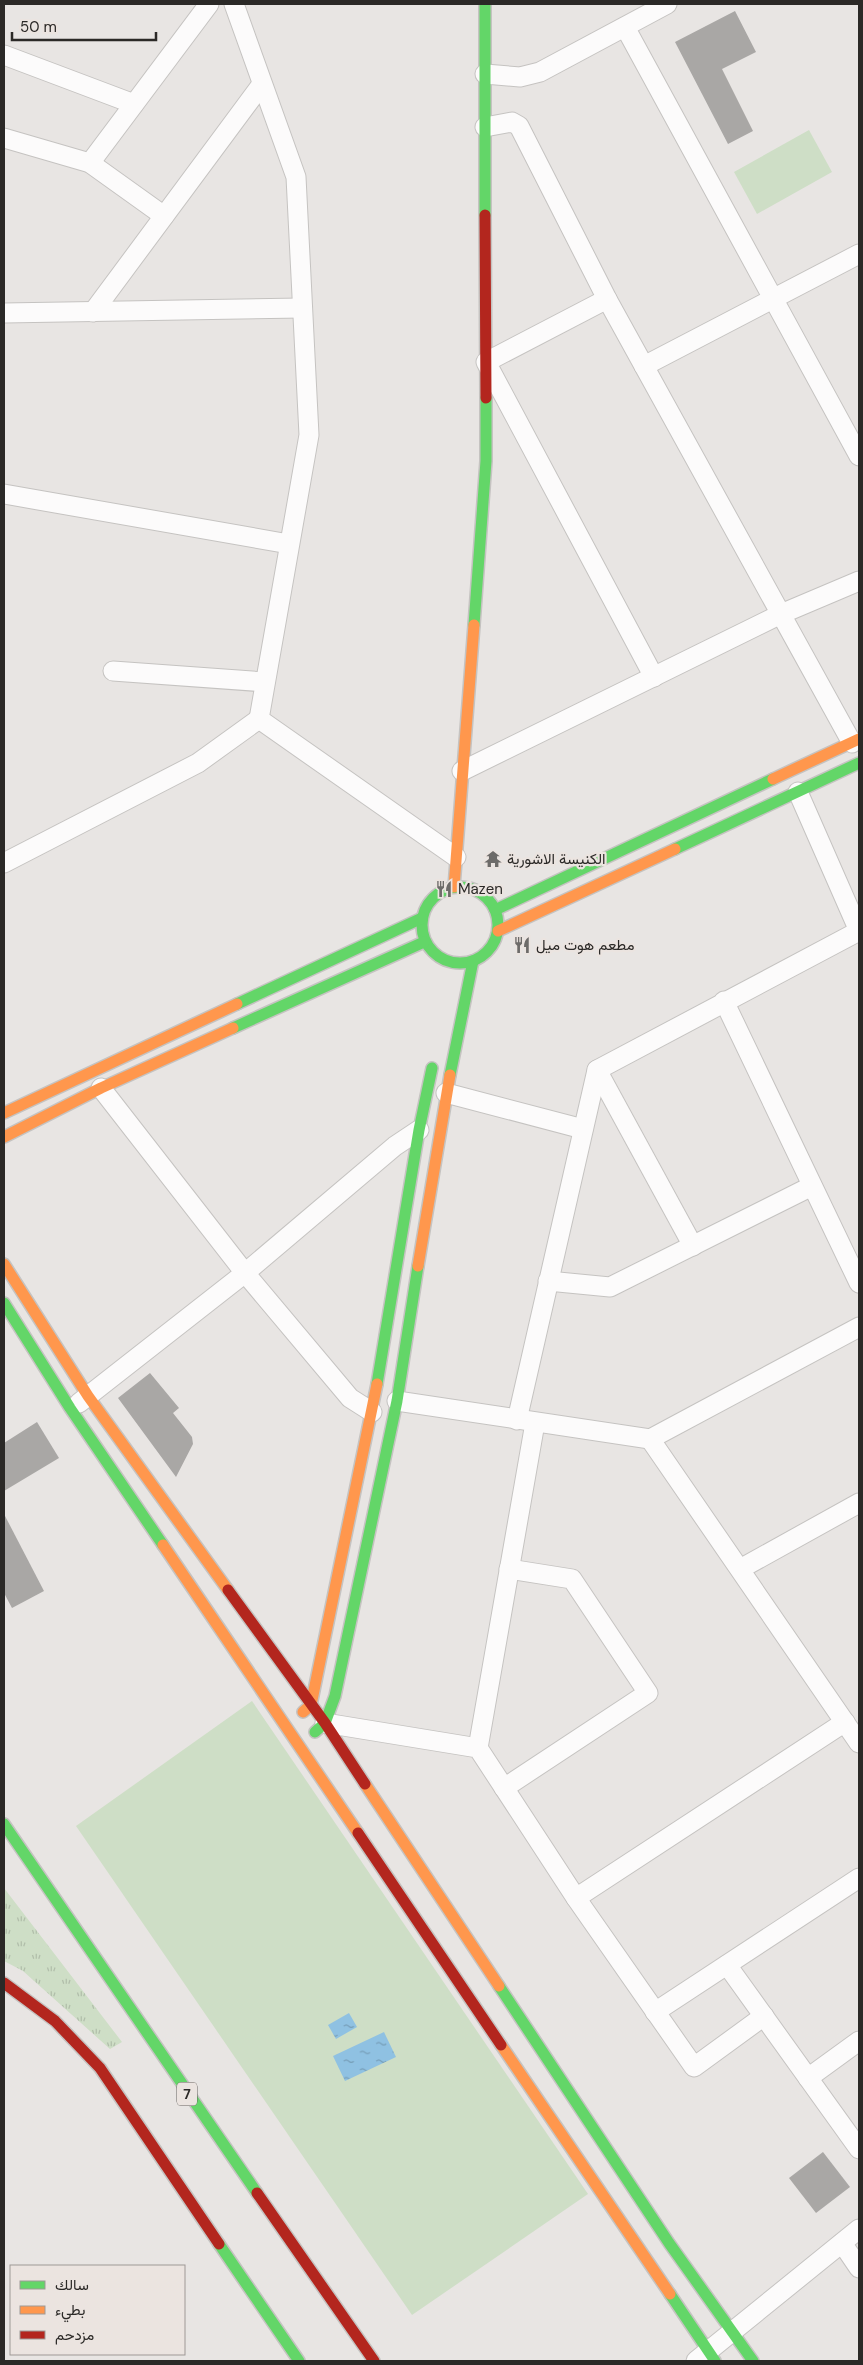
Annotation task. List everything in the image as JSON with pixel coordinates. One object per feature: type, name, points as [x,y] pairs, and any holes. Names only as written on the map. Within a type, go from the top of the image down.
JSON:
[{"type":"main road","points":[[454,887],[486,461],[485,4]]},
{"type":"main road","points":[[495,910],[856,741]]},
{"type":"main road","points":[[498,931],[859,763]]},
{"type":"main road","points":[[454,887],[464,887],[483,894],[495,910],[498,931],[490,950],[473,961],[454,968],[437,956],[424,942],[422,918],[425,909],[437,894],[454,887]]},
{"type":"main road","points":[[4,1113],[422,918]]},
{"type":"main road","points":[[4,1137],[101,1088],[424,942]]},
{"type":"main road","points":[[298,1745],[325,1723],[337,1687],[397,1401],[446,1093],[473,961]]},
{"type":"main road","points":[[286,1726],[311,1705],[372,1412],[419,1130],[435,1056]]},
{"type":"main road","points":[[4,1264],[88,1396],[325,1723],[669,2243],[753,2361]]},
{"type":"main road","points":[[4,1303],[70,1408],[286,1726],[706,2358]]},
{"type":"main road","name":"7","points":[[4,1824],[172,2073],[374,2361]]},
{"type":"main road","points":[[4,1983],[55,2021],[100,2068],[299,2361]]},
{"type":"street","points":[[90,163],[210,4]]},
{"type":"street","points":[[4,862],[198,763],[259,719],[309,435],[296,177],[234,4]]},
{"type":"street","points":[[485,74],[520,77],[540,72],[667,4]]},
{"type":"street","points":[[626,26],[774,298],[852,426],[859,456]]},
{"type":"street","points":[[4,55],[134,104]]},
{"type":"street","points":[[94,312],[262,84]]},
{"type":"street","points":[[485,127],[512,122],[520,126],[607,299],[781,614],[856,741]]},
{"type":"street","points":[[4,138],[90,163],[164,216]]},
{"type":"street","points":[[644,366],[859,254]]},
{"type":"street","points":[[607,299],[486,362],[654,677]]},
{"type":"street","points":[[4,313],[302,308]]},
{"type":"street","points":[[4,494],[289,544]]},
{"type":"street","points":[[462,771],[781,614],[859,581]]},
{"type":"street","points":[[113,671],[265,682]]},
{"type":"street","points":[[259,719],[456,857]]},
{"type":"street","points":[[764,2016],[694,2067],[576,1898],[478,1748],[509,1569],[526,1421],[548,1280],[597,1070],[859,931],[798,792]]},
{"type":"street","points":[[724,1001],[859,1283]]},
{"type":"street","points":[[597,1070],[693,1246]]},
{"type":"street","points":[[101,1088],[245,1273],[350,1398],[372,1412]]},
{"type":"street","points":[[446,1093],[583,1128]]},
{"type":"street","points":[[70,1408],[245,1273],[395,1146],[419,1130]]},
{"type":"street","points":[[548,1280],[610,1287],[812,1186]]},
{"type":"street","points":[[397,1401],[650,1439],[859,1327]]},
{"type":"street","points":[[650,1439],[859,1743]]},
{"type":"street","points":[[740,1569],[859,1503]]},
{"type":"street","points":[[504,1788],[648,1693],[572,1579],[509,1569]]},
{"type":"street","points":[[576,1898],[845,1722]]},
{"type":"street","points":[[325,1723],[478,1748]]},
{"type":"street","points":[[655,2012],[859,1878]]},
{"type":"street","points":[[727,1965],[859,2150]]},
{"type":"street","points":[[808,2078],[859,2041]]},
{"type":"street","points":[[706,2358],[732,2332],[859,2229]]},
{"type":"street","points":[[842,2243],[859,2268]]},
{"type":"green space","points":[[809,130],[832,172],[757,214],[734,172]]},
{"type":"green space","points":[[252,1701],[588,2194],[412,2315],[76,1826]]},
{"type":"green space","points":[[4,1888],[122,2042],[110,2049],[23,1971],[4,1961]]},
{"type":"water","points":[[349,2013],[357,2027],[336,2039],[328,2025]]},
{"type":"water","points":[[384,2032],[396,2057],[345,2081],[333,2056]]},
{"type":"building","points":[[735,11],[756,52],[722,69],[753,131],[728,144],[675,42]]},
{"type":"building","points":[[150,1373],[179,1408],[173,1413],[192,1437],[193,1444],[176,1477],[118,1398]]},
{"type":"building","points":[[37,1422],[59,1458],[4,1491],[4,1443]]},
{"type":"building","points":[[4,1514],[44,1591],[12,1608],[4,1593]]},
{"type":"building","points":[[823,2152],[850,2187],[816,2213],[789,2178]]},
{"type":"traffic: fast","points":[[485,4],[485,215]]},
{"type":"traffic: fast","points":[[474,625],[486,461],[486,398]]},
{"type":"traffic: fast","points":[[675,849],[859,763]]},
{"type":"traffic: fast","points":[[495,910],[773,779]]},
{"type":"traffic: fast","points":[[453,887],[467,887],[481,893],[492,904],[496,910],[498,925],[496,940],[487,952],[475,961],[453,963],[439,957],[428,946],[422,932],[422,918],[428,904],[439,893],[453,887]]},
{"type":"traffic: fast","points":[[237,1004],[422,918]]},
{"type":"traffic: fast","points":[[233,1028],[424,942]]},
{"type":"traffic: fast","points":[[450,1075],[473,961]]},
{"type":"traffic: fast","points":[[377,1384],[419,1130],[432,1068]]},
{"type":"traffic: fast","points":[[315,1732],[325,1723],[335,1696],[397,1401],[418,1266]]},
{"type":"traffic: fast","points":[[4,1303],[70,1408],[163,1545]]},
{"type":"traffic: fast","points":[[4,1824],[257,2193]]},
{"type":"traffic: fast","points":[[499,1986],[669,2243],[753,2361]]},
{"type":"traffic: fast","points":[[219,2244],[299,2361]]},
{"type":"traffic: fast","points":[[670,2294],[715,2361]]},
{"type":"traffic: slow","points":[[454,887],[474,625]]},
{"type":"traffic: slow","points":[[773,779],[859,739]]},
{"type":"traffic: slow","points":[[498,931],[675,849]]},
{"type":"traffic: slow","points":[[4,1113],[237,1004]]},
{"type":"traffic: slow","points":[[4,1137],[101,1088],[233,1028]]},
{"type":"traffic: slow","points":[[418,1266],[450,1075]]},
{"type":"traffic: slow","points":[[4,1264],[88,1396],[228,1590]]},
{"type":"traffic: slow","points":[[303,1712],[311,1705],[377,1384]]},
{"type":"traffic: slow","points":[[163,1545],[358,1833]]},
{"type":"traffic: slow","points":[[365,1784],[499,1986]]},
{"type":"traffic: slow","points":[[501,2045],[670,2294]]},
{"type":"traffic: jam","points":[[485,215],[486,398]]},
{"type":"traffic: jam","points":[[228,1590],[325,1723],[365,1784]]},
{"type":"traffic: jam","points":[[358,1833],[501,2045]]},
{"type":"traffic: jam","points":[[4,1983],[55,2021],[100,2068],[219,2244]]},
{"type":"traffic: jam","points":[[257,2193],[374,2361]]},
{"type":"place","name":"الكنيسة الاشورية","points":[[493,859]]},
{"type":"place","name":"Mazen","points":[[444,889]]},
{"type":"place","name":"مطعم هوت ميل","points":[[522,945]]}]
